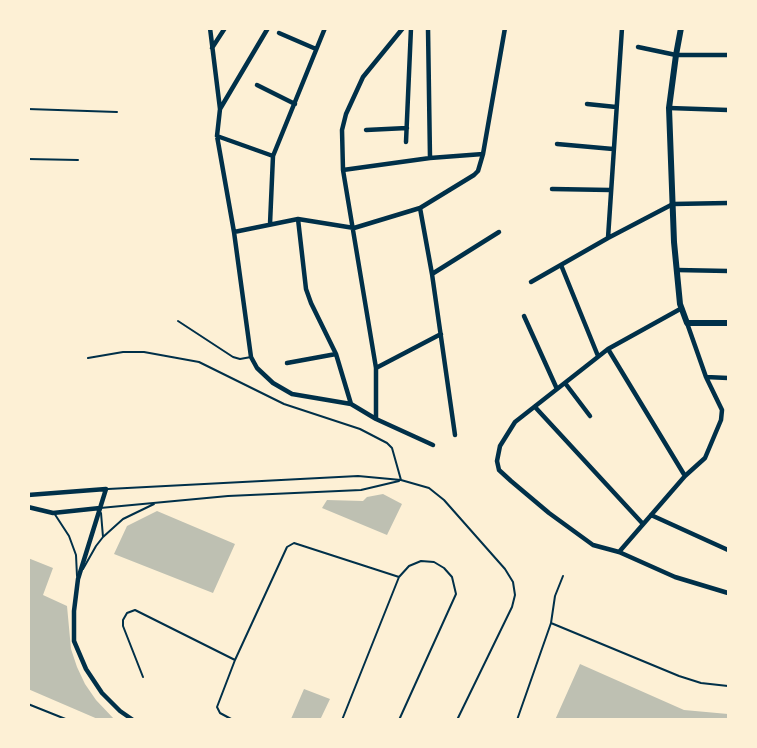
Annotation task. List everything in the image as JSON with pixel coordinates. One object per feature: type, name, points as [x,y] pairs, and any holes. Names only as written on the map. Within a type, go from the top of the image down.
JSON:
[{"type":"street","points":[[210,28],[220,109],[217,136],[234,230],[251,357],[257,368],[273,383],[292,394],[351,404],[433,445]]},
{"type":"street","points":[[212,48],[225,28]]},
{"type":"street","points":[[220,109],[268,28]]},
{"type":"street","points":[[270,224],[273,156],[325,28]]},
{"type":"street","points":[[376,418],[376,368],[343,170],[342,130],[353,95],[363,77],[403,28]]},
{"type":"street","points":[[406,142],[411,28]]},
{"type":"street","points":[[428,28],[430,158]]},
{"type":"street","points":[[234,230],[298,219],[354,228],[420,208],[474,175],[478,171],[483,154],[505,28]]},
{"type":"street","points":[[608,238],[622,28]]},
{"type":"street","points":[[619,552],[685,476],[705,459],[722,415],[682,308],[677,270],[669,108],[681,28]]},
{"type":"street","points":[[279,33],[316,49]]},
{"type":"street","points":[[638,47],[676,55],[729,55]]},
{"type":"street","points":[[257,85],[295,104]]},
{"type":"street","points":[[586,104],[616,107]]},
{"type":"street","points":[[669,108],[729,110]]},
{"type":"street","points":[[366,129],[407,128]]},
{"type":"street","points":[[217,136],[273,156]]},
{"type":"street","points":[[557,144],[613,149]]},
{"type":"street","points":[[343,170],[430,158],[483,154]]},
{"type":"street","points":[[552,189],[610,190]]},
{"type":"street","points":[[531,282],[673,204],[729,203]]},
{"type":"street","points":[[420,208],[432,274],[455,435]]},
{"type":"street","points":[[298,219],[306,289],[336,354],[351,404]]},
{"type":"street","points":[[432,274],[499,232]]},
{"type":"street","points":[[561,265],[598,357]]},
{"type":"street","points":[[677,270],[729,271]]},
{"type":"street","points":[[682,308],[608,350],[515,422],[500,446],[497,461],[499,470],[593,545],[619,552],[675,577],[729,593]]},
{"type":"street","points":[[524,315],[557,389]]},
{"type":"street","points":[[687,323],[729,323]]},
{"type":"street","points":[[376,368],[441,334]]},
{"type":"street","points":[[608,350],[685,476]]},
{"type":"street","points":[[287,363],[336,354]]},
{"type":"street","points":[[706,377],[729,378]]},
{"type":"street","points":[[565,383],[590,416]]},
{"type":"street","points":[[535,407],[643,524]]},
{"type":"street","points":[[28,495],[106,489],[78,579],[74,611],[74,641],[86,669],[102,693],[133,720]]},
{"type":"street","points":[[29,507],[53,513],[100,508]]},
{"type":"street","points":[[651,515],[729,550]]},
{"type":"lane","points":[[28,109],[117,112]]},
{"type":"lane","points":[[28,159],[78,160]]},
{"type":"lane","points":[[178,321],[233,357],[240,359],[251,357]]},
{"type":"lane","points":[[88,358],[123,352],[144,352],[199,362],[284,405],[360,429],[387,443],[392,448],[401,480]]},
{"type":"lane","points":[[106,489],[358,476],[401,480],[429,488],[444,500],[505,569],[513,582],[515,595],[512,607],[457,720]]},
{"type":"lane","points":[[103,537],[100,508],[228,496],[362,490],[401,480]]},
{"type":"lane","points":[[78,579],[103,537],[123,519],[158,502]]},
{"type":"lane","points":[[53,513],[69,536],[76,555],[78,579]]},
{"type":"lane","points":[[233,720],[220,713],[217,706],[235,660],[291,544],[344,558],[399,578]]},
{"type":"lane","points":[[342,720],[399,578],[410,566],[421,561],[434,562],[444,568],[452,578],[456,594],[399,720]]},
{"type":"lane","points":[[517,720],[551,623],[555,596],[563,576]]},
{"type":"lane","points":[[143,677],[123,626],[127,613],[135,610],[235,660]]},
{"type":"lane","points":[[551,623],[679,676],[701,683],[729,686]]},
{"type":"lane","points":[[28,704],[68,720]]},
{"type":"building","points":[[383,494],[402,504],[387,535],[322,508],[327,500],[363,501],[367,497]]},
{"type":"building","points":[[157,511],[235,544],[213,593],[114,554],[127,526]]},
{"type":"building","points":[[28,558],[53,568],[43,595],[67,606],[71,649],[77,667],[96,700],[115,720],[100,720],[28,689]]},
{"type":"building","points":[[580,664],[684,710],[728,714],[728,720],[555,720]]},
{"type":"building","points":[[304,689],[330,699],[320,720],[291,719]]}]
